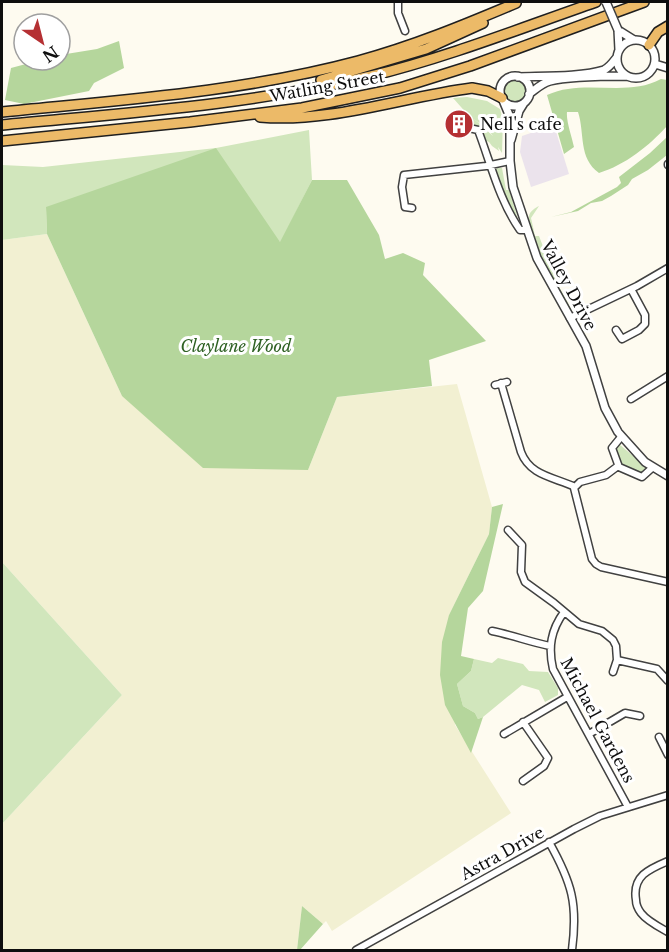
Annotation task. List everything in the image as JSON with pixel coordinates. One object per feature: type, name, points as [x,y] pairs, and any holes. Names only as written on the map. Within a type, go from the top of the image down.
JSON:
[{"type":"highway","points":[[255,98],[426,49],[470,30],[517,2]]},
{"type":"highway","points":[[2,112],[171,95],[302,74],[411,45],[517,2]]},
{"type":"highway","name":"Watling Street","points":[[2,125],[255,98],[342,82],[423,62],[596,2]]},
{"type":"highway","name":"Watling Street","points":[[2,141],[240,116],[318,105],[400,88],[470,66],[644,2]]},
{"type":"highway","points":[[649,45],[658,32],[668,26]]},
{"type":"highway","points":[[240,116],[293,118],[472,88],[485,90],[502,98]]},
{"type":"street","points":[[398,2],[398,13],[405,31]]},
{"type":"street","points":[[606,2],[618,30],[619,68],[627,76]]},
{"type":"street","points":[[618,30],[634,40],[649,45],[654,53],[655,64],[649,73],[639,78],[606,76],[550,81],[529,94],[524,103],[512,106],[502,98],[500,90],[503,82],[511,77],[574,74],[605,69],[612,65],[623,45],[634,40]]},
{"type":"street","points":[[655,64],[668,68]]},
{"type":"street","points":[[518,77],[527,83],[529,94]]},
{"type":"street","name":"Valley Drive","points":[[502,98],[509,114],[513,187],[526,230],[542,268],[588,350],[606,410],[621,437],[633,452],[652,468],[668,476]]},
{"type":"street","name":"Valley Drive","points":[[510,142],[519,111],[524,103]]},
{"type":"street","points":[[469,128],[478,130],[487,145],[491,166],[504,204],[519,230],[526,230]]},
{"type":"street","points":[[405,208],[402,186],[404,175],[491,166],[510,161]]},
{"type":"street","points":[[570,318],[631,289],[668,268]]},
{"type":"street","points":[[615,330],[622,339],[640,330],[646,322],[645,315],[631,289]]},
{"type":"street","points":[[631,399],[668,376]]},
{"type":"street","points":[[501,383],[520,450],[526,462],[540,474],[575,487]]},
{"type":"street","points":[[621,437],[612,448],[618,466],[641,477],[646,476],[652,468]]},
{"type":"street","points":[[618,466],[606,475],[580,482],[575,487],[575,497],[592,557],[601,567],[668,582]]},
{"type":"street","points":[[508,530],[519,539],[522,546],[521,572],[525,582],[579,624],[608,635],[616,646],[617,660],[613,672]]},
{"type":"street","name":"Michael Gardens","points":[[564,612],[555,625],[550,646],[553,669],[628,807]]},
{"type":"street","points":[[492,630],[520,637],[530,643],[550,646]]},
{"type":"street","points":[[617,660],[657,669],[668,681]]},
{"type":"street","points":[[504,734],[567,697]]},
{"type":"street","points":[[589,734],[625,713],[640,716]]},
{"type":"street","points":[[523,722],[548,758],[544,766],[523,781]]},
{"type":"street","points":[[659,737],[668,755]]},
{"type":"street","name":"Astra Drive","points":[[356,951],[549,842],[600,816],[668,795]]},
{"type":"street","points":[[549,842],[561,862],[574,902],[576,923],[572,951]]},
{"type":"street","points":[[668,861],[642,874],[637,881],[634,893],[640,912],[668,932]]},
{"type":"shaded area","points":[[554,125],[569,174],[531,187],[520,152],[522,136]]},
{"type":"shaded area","points":[[47,234],[122,396],[308,470],[337,397],[457,384],[492,507],[489,534],[449,615],[455,725],[511,813],[332,931],[326,921],[323,924],[302,906],[297,950],[2,950],[2,824],[122,695],[2,562],[2,240]]},
{"type":"green space","points":[[119,41],[124,68],[94,83],[89,91],[24,104],[5,100],[11,68],[12,72],[72,72],[72,53],[97,49]]},
{"type":"green space","points":[[661,79],[667,80],[667,126],[644,148],[609,170],[599,173],[592,167],[585,153],[578,112],[567,112],[574,147],[564,154],[547,95],[576,88],[634,87]]},
{"type":"green space","points":[[515,80],[523,83],[526,91],[523,99],[515,102],[507,99],[504,91],[507,83]]},
{"type":"green space","points":[[467,97],[487,101],[500,109],[503,120],[502,153],[498,147],[499,151],[484,140],[477,126],[460,118],[459,115],[473,119],[453,98]]},
{"type":"green space","points":[[309,130],[312,180],[281,242],[46,207],[47,234],[2,240],[2,165],[43,167],[216,148]]},
{"type":"green space","points":[[667,137],[667,155],[632,179],[628,185],[602,201],[591,203],[578,211],[551,217],[571,212],[617,187],[621,183],[619,177]]},
{"type":"green space","name":"Claylane Wood","points":[[216,148],[280,242],[312,180],[347,180],[379,235],[385,259],[403,253],[425,263],[423,275],[486,341],[429,360],[432,386],[337,397],[308,470],[203,468],[122,396],[47,234],[46,207]]},
{"type":"green space","points":[[497,168],[502,168],[506,190],[509,190],[520,226],[502,195],[495,172]]},
{"type":"green space","points":[[539,206],[531,218],[535,236],[539,236],[557,283],[572,310],[569,309],[551,276],[532,236],[529,216]]},
{"type":"green space","points":[[619,444],[646,467],[647,470],[643,476],[622,466],[615,446]]},
{"type":"green space","points":[[503,504],[483,591],[468,608],[461,656],[474,659],[471,671],[457,684],[463,706],[475,713],[478,719],[483,717],[471,753],[445,705],[440,675],[442,642],[449,615],[489,534],[492,507]]},
{"type":"green space","points":[[2,562],[122,695],[2,824]]},
{"type":"green space","points":[[498,658],[523,664],[529,671],[548,672],[558,688],[558,695],[545,702],[539,690],[522,685],[478,719],[475,713],[463,706],[457,684],[471,671],[474,659],[492,663]]},
{"type":"green space","points":[[302,906],[323,924],[300,950],[297,950]]},
{"type":"place","name":"Nell's cafe","points":[[459,124]]}]
